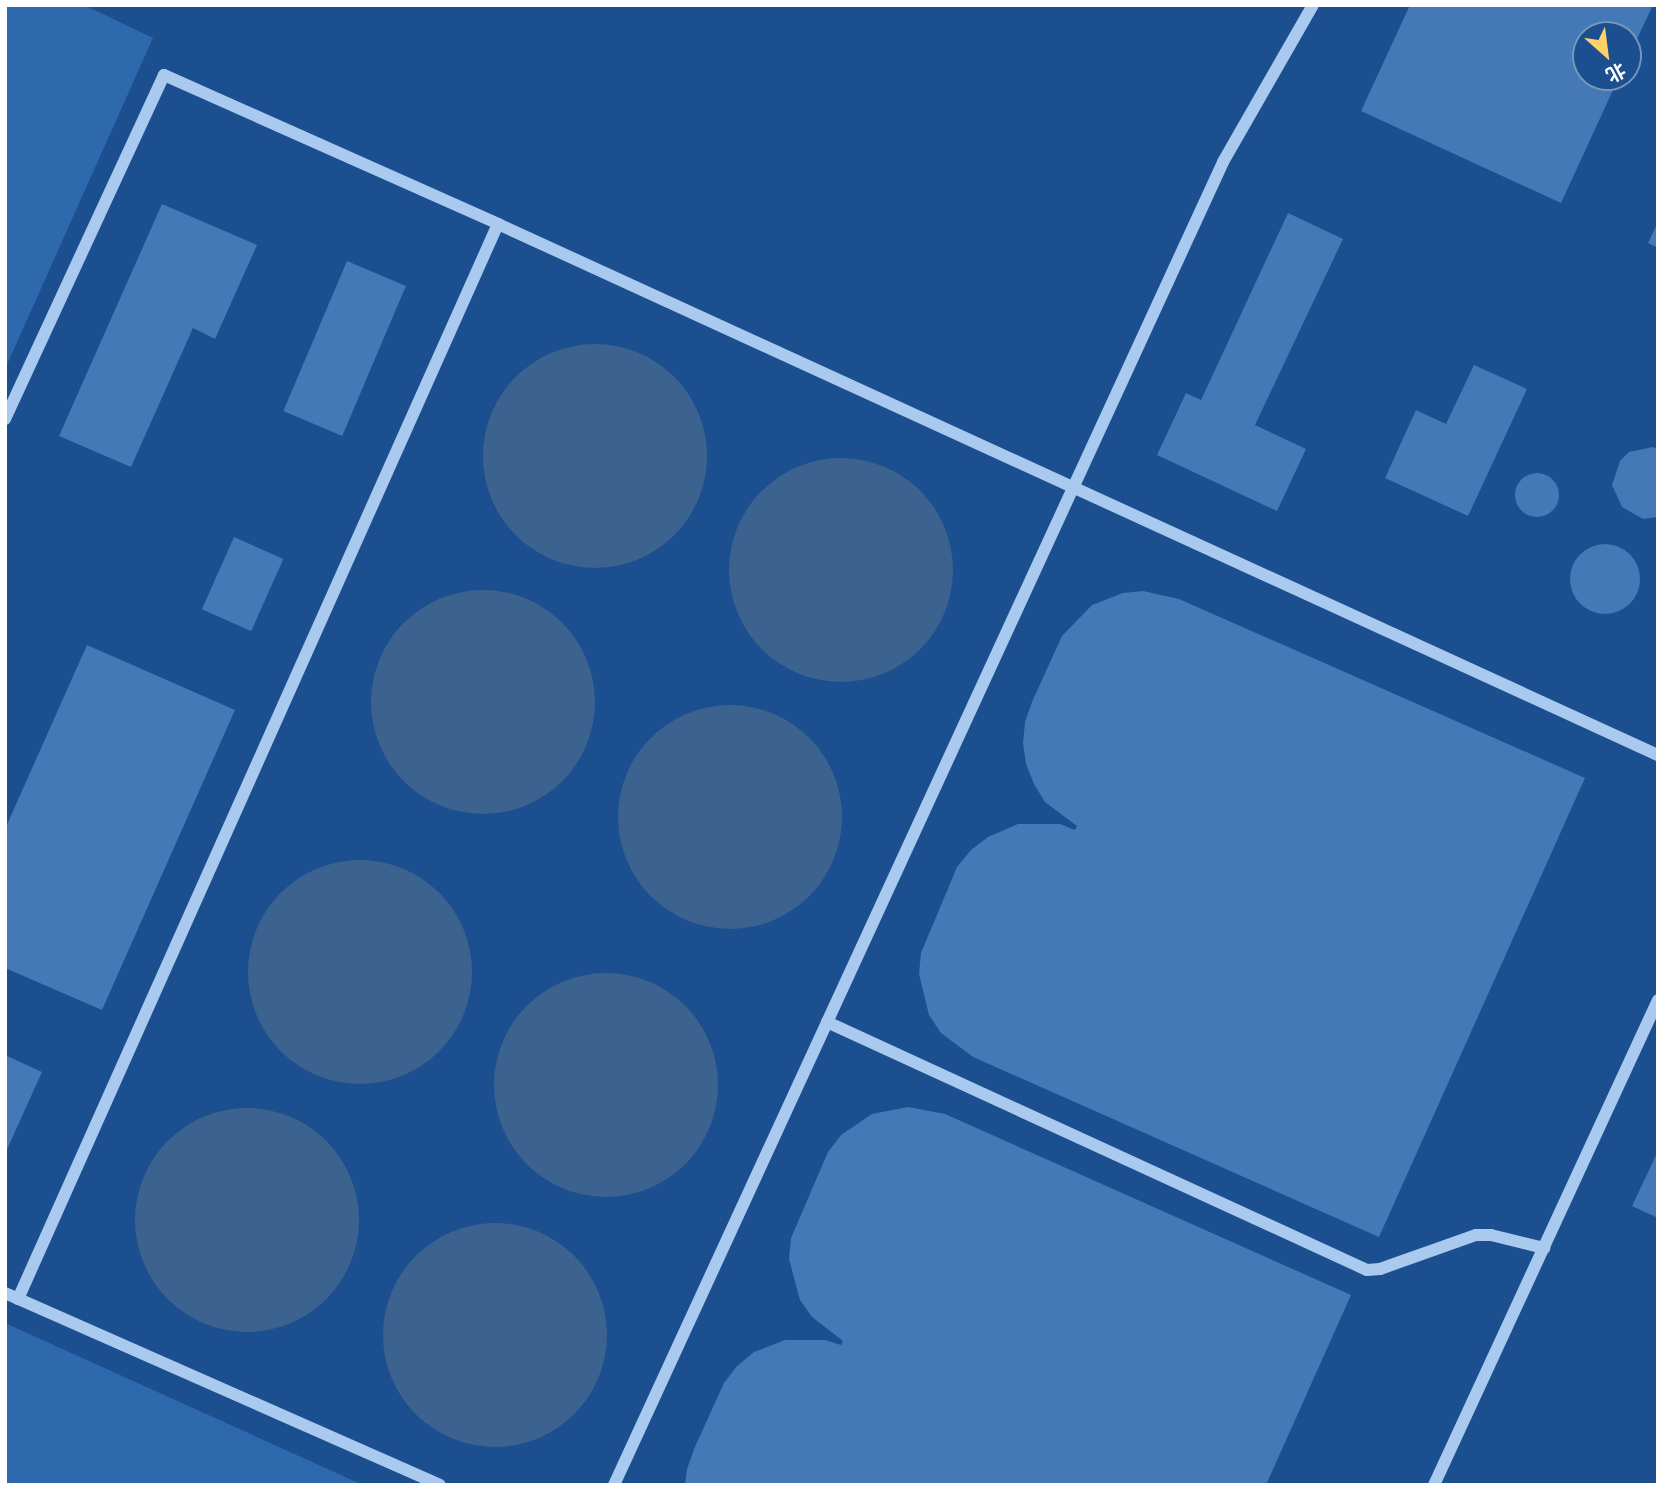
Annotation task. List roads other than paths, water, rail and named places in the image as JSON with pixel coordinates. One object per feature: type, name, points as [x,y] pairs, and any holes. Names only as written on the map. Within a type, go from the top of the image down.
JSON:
[{"type":"lane","points":[[614,1485],[1223,162],[1313,5]]},
{"type":"lane","points":[[5,419],[164,75],[498,224],[1071,489],[1658,755]]},
{"type":"lane","points":[[18,1299],[498,224]]},
{"type":"lane","points":[[1434,1485],[1658,1000]]},
{"type":"lane","points":[[827,1022],[1367,1270],[1380,1269],[1476,1235],[1491,1235],[1544,1248]]},
{"type":"lane","points":[[5,1293],[440,1485]]}]
